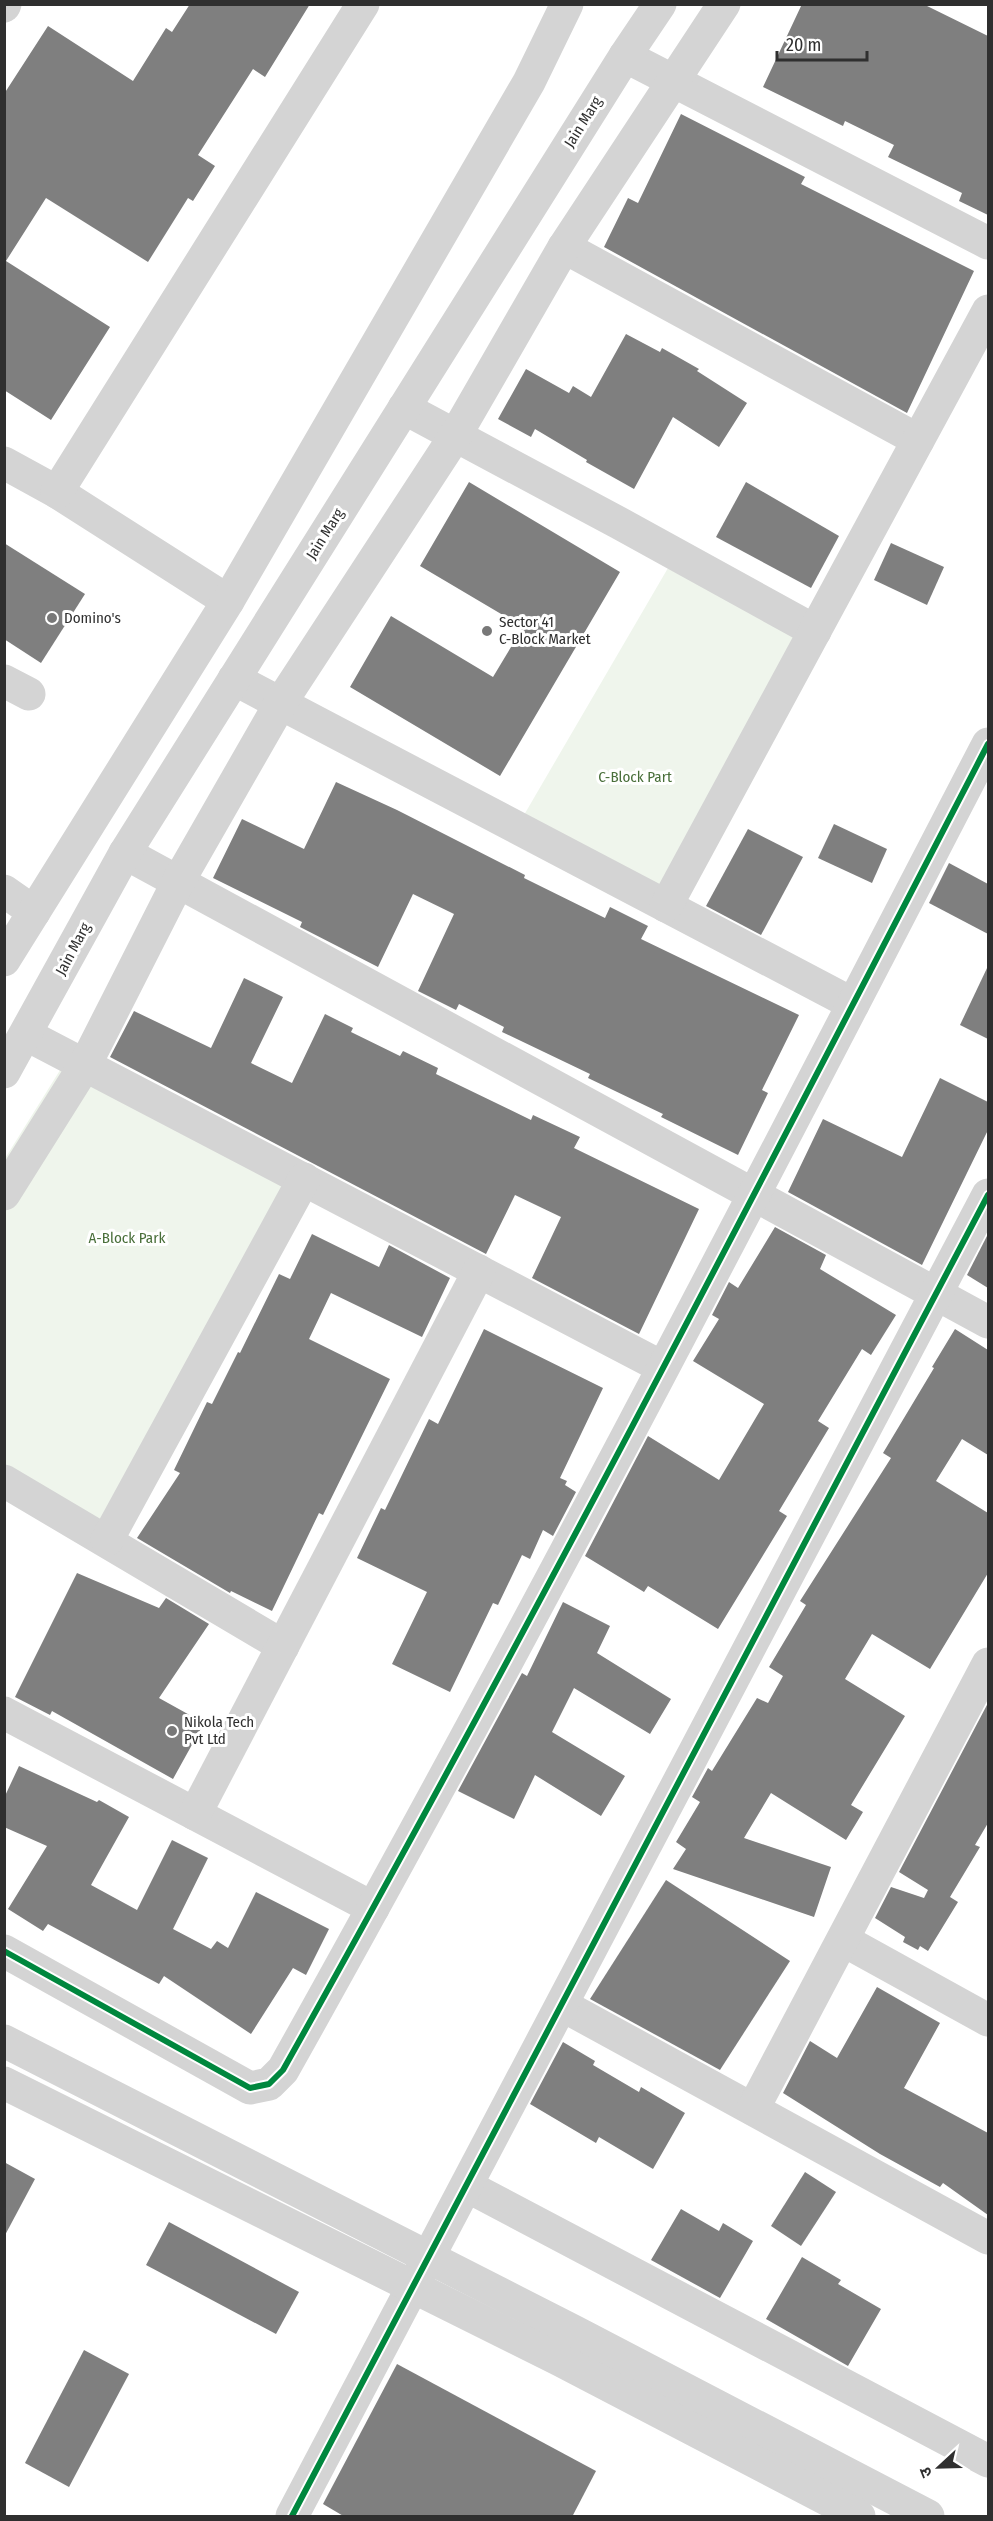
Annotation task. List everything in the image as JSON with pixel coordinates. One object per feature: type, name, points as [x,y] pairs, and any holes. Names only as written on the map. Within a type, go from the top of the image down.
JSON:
[{"type":"street","points":[[57,492],[363,4]]},
{"type":"street","points":[[4,960],[228,601],[529,82],[567,4]]},
{"type":"street","name":"Jain Marg","points":[[4,1072],[27,1035],[125,853],[625,56],[660,4]]},
{"type":"street","points":[[4,1194],[85,1065],[178,882],[280,704],[455,436],[564,247],[724,4]]},
{"type":"street","points":[[625,56],[988,243]]},
{"type":"street","points":[[564,247],[918,440]]},
{"type":"street","points":[[666,906],[988,311]]},
{"type":"street","points":[[404,408],[815,631]]},
{"type":"street","points":[[4,463],[57,492],[228,601]]},
{"type":"street","points":[[234,679],[853,1004]]},
{"type":"street","points":[[4,1951],[250,2088],[269,2084],[283,2070],[373,1908],[753,1196],[988,744]]},
{"type":"street","points":[[125,853],[988,1323]]},
{"type":"street","points":[[4,891],[34,912]]},
{"type":"street","points":[[27,1035],[662,1367]]},
{"type":"street","points":[[106,1540],[304,1179]]},
{"type":"street","points":[[292,2517],[988,1196]]},
{"type":"street","points":[[195,1814],[479,1271]]},
{"type":"street","points":[[4,1481],[284,1646]]},
{"type":"street","points":[[753,2109],[988,1664]]},
{"type":"street","points":[[4,1713],[373,1908]]},
{"type":"street","points":[[843,1940],[988,2020]]},
{"type":"street","points":[[562,2005],[988,2238]]},
{"type":"street","points":[[4,2041],[421,2272],[560,2360],[859,2517]]},
{"type":"street","points":[[4,2083],[421,2272],[586,2338],[928,2517]]},
{"type":"street","points":[[466,2186],[988,2461]]},
{"type":"green space","name":"C-Block Part","points":[[668,568],[804,634],[660,887],[524,815]]},
{"type":"green space","name":"A-Block Park","points":[[62,1067],[295,1184],[104,1527],[5,1470],[4,1160]]},
{"type":"building","points":[[190,4],[310,4],[265,77],[253,69],[198,155],[215,166],[193,201],[188,198],[148,262],[46,198],[6,261],[110,327],[51,420],[4,390],[4,94],[48,26],[133,81],[166,28],[172,32]]},
{"type":"building","points":[[802,4],[923,4],[988,36],[988,215],[959,201],[962,193],[888,157],[894,145],[845,121],[843,126],[763,87]]},
{"type":"building","points":[[681,114],[805,177],[801,184],[974,271],[907,413],[604,247],[628,198],[638,203]]},
{"type":"building","points":[[626,334],[660,352],[662,348],[699,369],[697,371],[747,403],[719,447],[673,417],[634,489],[535,429],[531,437],[498,419],[526,369],[569,393],[573,386],[591,397]]},
{"type":"building","points":[[469,482],[620,572],[500,776],[350,687],[391,616],[493,677],[523,627],[420,566]]},
{"type":"building","points":[[746,482],[839,536],[811,588],[716,537]]},
{"type":"building","points":[[4,543],[85,594],[41,663],[4,639]]},
{"type":"building","points":[[891,543],[944,567],[927,605],[874,580]]},
{"type":"building","points":[[336,782],[397,810],[525,875],[524,878],[605,918],[610,907],[648,926],[641,939],[799,1015],[762,1090],[768,1093],[738,1155],[661,1117],[663,1114],[588,1078],[590,1074],[502,1032],[504,1027],[459,1004],[456,1010],[418,991],[454,914],[413,894],[378,967],[300,927],[302,922],[213,878],[242,819],[304,849]]},
{"type":"building","points":[[834,824],[887,849],[872,883],[818,858]]},
{"type":"building","points":[[748,829],[803,857],[761,935],[706,906]]},
{"type":"building","points":[[949,863],[988,884],[988,934],[929,903]]},
{"type":"building","points":[[988,966],[988,1039],[960,1025]]},
{"type":"building","points":[[244,978],[283,997],[251,1063],[292,1083],[325,1014],[353,1028],[351,1032],[400,1056],[403,1051],[438,1068],[436,1074],[531,1120],[533,1115],[580,1137],[574,1148],[699,1209],[639,1334],[532,1278],[561,1217],[515,1195],[486,1254],[110,1057],[134,1011],[211,1048]]},
{"type":"building","points":[[940,1078],[988,1102],[988,1130],[922,1265],[788,1192],[823,1119],[902,1157]]},
{"type":"building","points":[[775,1227],[826,1255],[820,1269],[896,1315],[871,1355],[862,1349],[818,1421],[829,1428],[779,1511],[787,1516],[718,1629],[648,1586],[644,1592],[585,1556],[648,1436],[719,1480],[764,1404],[693,1361],[719,1319],[712,1315],[729,1282],[738,1288]]},
{"type":"building","points":[[312,1234],[379,1267],[389,1245],[450,1278],[422,1337],[331,1293],[309,1339],[390,1379],[323,1515],[319,1513],[272,1611],[231,1591],[230,1593],[137,1538],[180,1473],[174,1470],[207,1402],[212,1404],[279,1274],[290,1279]]},
{"type":"building","points":[[988,1234],[988,1288],[967,1275]]},
{"type":"building","points":[[484,1329],[603,1388],[560,1478],[567,1481],[565,1485],[576,1492],[553,1536],[543,1530],[530,1559],[522,1555],[498,1605],[493,1603],[450,1692],[392,1664],[427,1592],[357,1558],[381,1508],[385,1510],[429,1419],[438,1424]]},
{"type":"building","points":[[955,1329],[988,1350],[988,1455],[962,1439],[936,1481],[988,1513],[988,1573],[930,1669],[872,1634],[845,1679],[905,1716],[851,1805],[863,1812],[846,1840],[771,1793],[744,1838],[831,1867],[814,1917],[673,1869],[686,1849],[676,1842],[700,1802],[692,1797],[708,1768],[712,1771],[757,1698],[768,1703],[783,1676],[769,1667],[806,1605],[800,1601],[891,1458],[883,1453]]},
{"type":"building","points":[[77,1573],[159,1608],[166,1598],[209,1624],[159,1698],[204,1723],[173,1779],[52,1711],[50,1715],[15,1697]]},
{"type":"building","points":[[563,1602],[610,1626],[597,1653],[671,1699],[650,1734],[574,1688],[552,1732],[625,1776],[601,1816],[535,1775],[514,1819],[458,1791],[522,1673],[527,1676]]},
{"type":"building","points":[[988,1703],[988,1823],[975,1845],[980,1847],[950,1897],[958,1902],[928,1951],[920,1946],[918,1950],[903,1942],[905,1937],[875,1918],[891,1887],[924,1898],[928,1890],[899,1872]]},
{"type":"building","points":[[19,1766],[97,1802],[99,1800],[129,1817],[91,1885],[137,1910],[172,1840],[208,1858],[173,1929],[211,1949],[217,1941],[228,1948],[256,1892],[329,1929],[306,1975],[293,1968],[251,2034],[164,1976],[159,1984],[48,1924],[43,1931],[8,1909],[47,1846],[4,1827],[4,1798]]},
{"type":"building","points":[[666,1880],[790,1961],[720,2070],[590,1999]]},
{"type":"building","points":[[877,1987],[940,2023],[904,2088],[988,2133],[988,2215],[943,2183],[940,2187],[880,2154],[783,2093],[810,2041],[837,2058]]},
{"type":"building","points":[[563,2042],[595,2061],[593,2065],[639,2092],[641,2087],[685,2113],[653,2169],[599,2137],[596,2143],[530,2104]]},
{"type":"building","points":[[4,2162],[35,2179],[4,2237]]},
{"type":"building","points":[[805,2172],[836,2192],[801,2246],[771,2226]]},
{"type":"building","points":[[681,2209],[719,2231],[723,2223],[753,2241],[720,2298],[651,2260]]},
{"type":"building","points":[[169,2222],[299,2292],[276,2334],[146,2265]]},
{"type":"building","points":[[802,2257],[841,2280],[838,2284],[881,2309],[848,2366],[766,2319]]},
{"type":"building","points":[[84,2350],[129,2374],[69,2487],[25,2463]]},
{"type":"building","points":[[397,2364],[596,2471],[572,2517],[345,2517],[323,2504]]},
{"type":"cycle path","points":[[4,1951],[250,2088],[269,2084],[283,2070],[553,1575],[988,744]]},
{"type":"cycle path","points":[[292,2516],[988,1195]]},
{"type":"place","name":"Domino's","points":[[52,618]]},
{"type":"place","name":"Sector 41 C-Block Market","points":[[487,631]]},
{"type":"place","name":"Nikola Tech Pvt Ltd","points":[[172,1731]]}]
